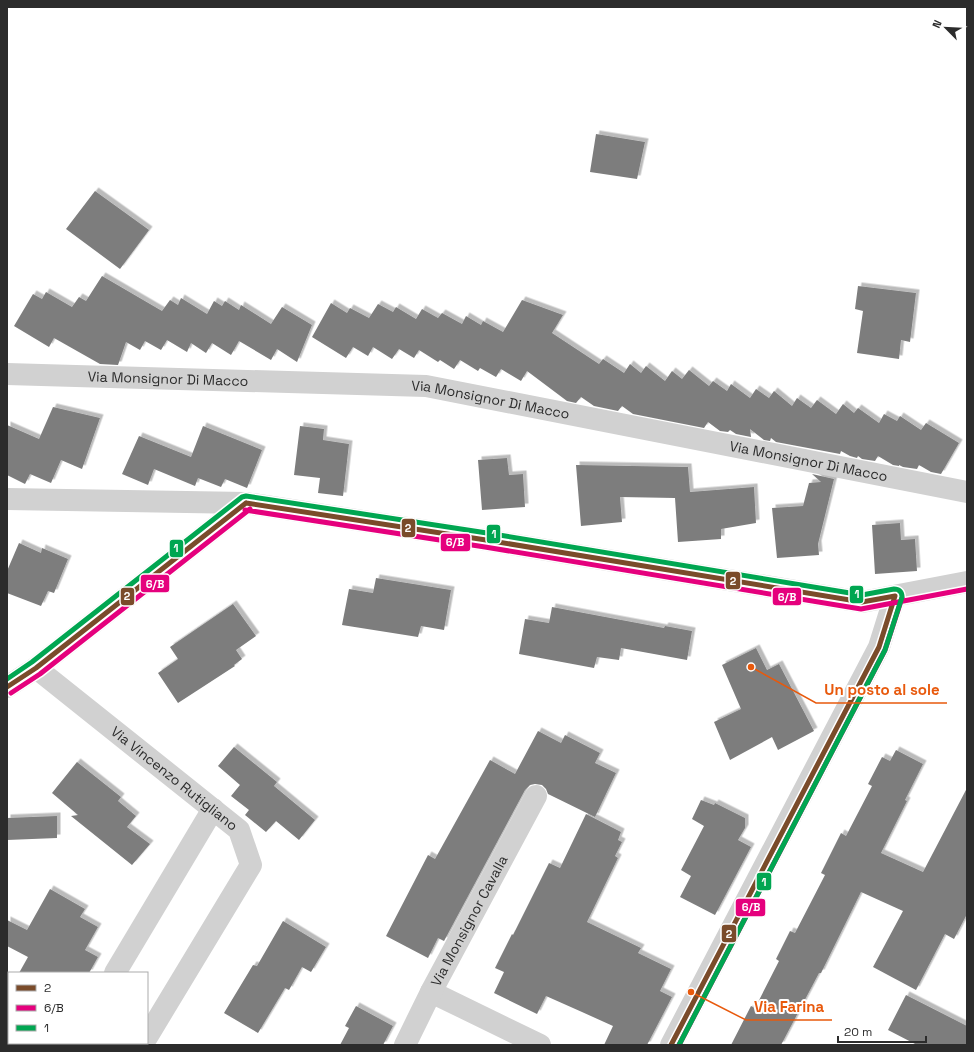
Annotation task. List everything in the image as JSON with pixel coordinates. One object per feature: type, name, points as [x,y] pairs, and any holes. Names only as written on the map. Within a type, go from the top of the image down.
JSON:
[{"type":"street","name":"Via Monsignor Di Macco","points":[[7,374],[426,386],[967,492]]},
{"type":"street","points":[[7,499],[246,503],[486,540],[862,602],[967,582]]},
{"type":"street","points":[[7,687],[36,668],[246,503]]},
{"type":"street","points":[[671,1045],[879,647],[895,596]]},
{"type":"street","name":"Via Vincenzo Rutigliano","points":[[36,668],[239,830],[251,865],[148,1035]]},
{"type":"street","name":"Via Monsignor Cavalla","points":[[405,1045],[431,992],[536,796]]},
{"type":"street","points":[[116,972],[213,809]]},
{"type":"street","points":[[431,992],[540,1045]]},
{"type":"building","points":[[596,134],[645,142],[637,179],[590,172]]},
{"type":"building","points":[[95,191],[149,230],[120,269],[66,229]]},
{"type":"building","points":[[102,276],[162,311],[170,300],[178,305],[181,298],[207,314],[214,301],[222,306],[225,301],[239,310],[241,305],[271,324],[282,307],[312,325],[297,362],[277,349],[271,360],[239,341],[231,355],[212,343],[206,353],[191,343],[187,352],[167,340],[161,350],[145,341],[140,350],[126,342],[118,365],[100,364],[54,338],[49,347],[14,326],[33,294],[42,299],[46,292],[72,307],[79,297],[86,301]]},
{"type":"building","points":[[858,286],[916,293],[910,342],[901,340],[899,359],[857,353],[863,311],[855,309]]},
{"type":"building","points":[[522,300],[563,315],[552,333],[599,364],[603,359],[624,373],[630,364],[641,373],[646,366],[665,381],[672,371],[682,379],[689,370],[709,386],[713,381],[727,391],[731,384],[750,398],[756,389],[769,398],[774,391],[792,406],[797,398],[811,408],[817,400],[836,414],[843,404],[854,413],[858,408],[879,423],[884,414],[897,421],[900,416],[921,430],[926,423],[959,443],[941,474],[931,472],[919,465],[917,469],[893,465],[878,456],[875,461],[862,459],[858,456],[857,458],[850,456],[841,451],[840,454],[776,442],[771,438],[770,441],[764,440],[750,429],[751,437],[736,434],[730,430],[728,432],[720,431],[708,422],[704,428],[633,414],[622,406],[618,411],[594,406],[581,397],[576,403],[567,401],[527,371],[521,381],[501,369],[496,377],[480,368],[478,371],[460,360],[454,369],[440,360],[438,362],[419,350],[414,358],[399,349],[392,359],[373,347],[368,356],[353,347],[346,358],[312,337],[331,303],[347,313],[350,308],[369,318],[378,304],[393,312],[396,307],[416,319],[422,309],[438,318],[442,313],[462,324],[466,316],[481,325],[483,321],[503,332]]},
{"type":"building","points":[[53,407],[100,418],[82,469],[61,460],[51,483],[30,474],[25,484],[7,475],[7,425],[39,439]]},
{"type":"building","points":[[203,426],[262,450],[247,488],[225,479],[221,487],[198,478],[195,486],[154,469],[148,485],[122,474],[139,436],[191,457]]},
{"type":"building","points":[[300,426],[324,429],[323,440],[349,444],[343,496],[318,493],[320,478],[294,475]]},
{"type":"building","points":[[507,458],[509,475],[523,474],[525,507],[482,510],[478,460]]},
{"type":"building","points":[[576,465],[688,467],[690,492],[754,487],[756,523],[721,529],[721,539],[678,542],[675,498],[620,497],[622,522],[581,526]]},
{"type":"building","points":[[812,474],[834,479],[818,544],[819,555],[777,558],[772,508],[803,506],[809,483],[821,482]]},
{"type":"building","points":[[900,523],[901,540],[915,539],[917,571],[875,574],[872,525]]},
{"type":"building","points":[[19,543],[41,553],[42,548],[68,559],[54,593],[48,591],[41,606],[7,593],[7,571]]},
{"type":"building","points":[[376,578],[451,590],[444,630],[421,626],[418,637],[342,625],[349,589],[373,593]]},
{"type":"building","points":[[233,604],[256,636],[236,650],[242,659],[234,665],[235,666],[178,703],[158,673],[178,659],[170,647]]},
{"type":"building","points":[[552,607],[664,628],[665,626],[692,631],[687,660],[621,648],[619,660],[597,657],[594,668],[519,654],[525,619],[549,623]]},
{"type":"building","points":[[756,648],[767,670],[779,664],[814,731],[778,750],[772,737],[730,760],[714,722],[741,709],[722,665]]},
{"type":"building","points":[[538,731],[561,743],[565,735],[600,753],[595,763],[616,773],[595,817],[548,794],[542,785],[530,785],[525,790],[444,941],[438,938],[428,958],[386,936],[428,855],[435,859],[490,760],[515,774]]},
{"type":"building","points":[[234,747],[277,782],[274,786],[315,820],[299,840],[276,821],[266,832],[245,815],[249,810],[231,796],[240,785],[218,766]]},
{"type":"building","points":[[896,750],[923,764],[905,800],[907,801],[881,853],[923,872],[967,788],[967,914],[954,939],[945,934],[916,990],[873,967],[903,911],[861,892],[821,973],[819,973],[781,1045],[731,1045],[751,1006],[755,1008],[779,961],[776,959],[790,931],[795,933],[825,875],[821,873],[841,833],[846,836],[872,786],[868,784],[882,757],[890,761]]},
{"type":"building","points":[[77,762],[121,797],[118,801],[136,816],[127,827],[150,844],[132,865],[71,816],[78,815],[52,793]]},
{"type":"building","points":[[701,800],[714,805],[715,803],[745,818],[745,828],[738,840],[751,847],[715,915],[680,897],[691,876],[681,870],[704,826],[692,819]]},
{"type":"building","points":[[586,814],[621,832],[618,840],[622,842],[615,856],[618,858],[587,922],[641,948],[638,953],[671,969],[660,991],[672,997],[647,1045],[604,1045],[613,1026],[546,996],[537,1014],[494,993],[504,972],[495,968],[512,934],[513,935],[549,863],[560,868]]},
{"type":"building","points":[[57,816],[57,838],[7,840],[7,818]]},
{"type":"building","points":[[50,889],[85,909],[80,917],[98,927],[85,950],[98,957],[90,972],[20,972],[28,957],[7,946],[7,920],[27,930]]},
{"type":"building","points":[[283,921],[326,947],[311,972],[302,967],[289,990],[285,988],[258,1033],[224,1013],[253,965],[257,966]]},
{"type":"building","points":[[906,995],[967,1026],[967,1045],[917,1045],[888,1030]]},
{"type":"building","points":[[356,1006],[393,1026],[383,1045],[340,1045],[349,1028],[345,1026]]},
{"type":"transit line","name":"1","points":[[7,679],[32,662],[242,497],[246,496],[487,533],[862,595],[894,589],[899,590],[902,597],[885,650],[679,1045]]},
{"type":"transit line","name":"2","points":[[246,503],[486,540],[862,602],[895,596]]},
{"type":"transit line","name":"2","points":[[7,687],[36,668],[246,503]]},
{"type":"transit line","name":"6/B","points":[[11,693],[40,674],[250,509]]},
{"type":"transit line","name":"6/B","points":[[245,510],[485,547],[861,609],[967,589]]},
{"type":"transit line","name":"2","points":[[671,1045],[879,647],[895,596]]},
{"type":"transit line","name":"6/B","points":[[679,1045],[885,650],[902,598]]},
{"type":"place","name":"Un posto al sole","points":[[751,667]]},
{"type":"place","name":"Via Farina","points":[[691,992]]}]
